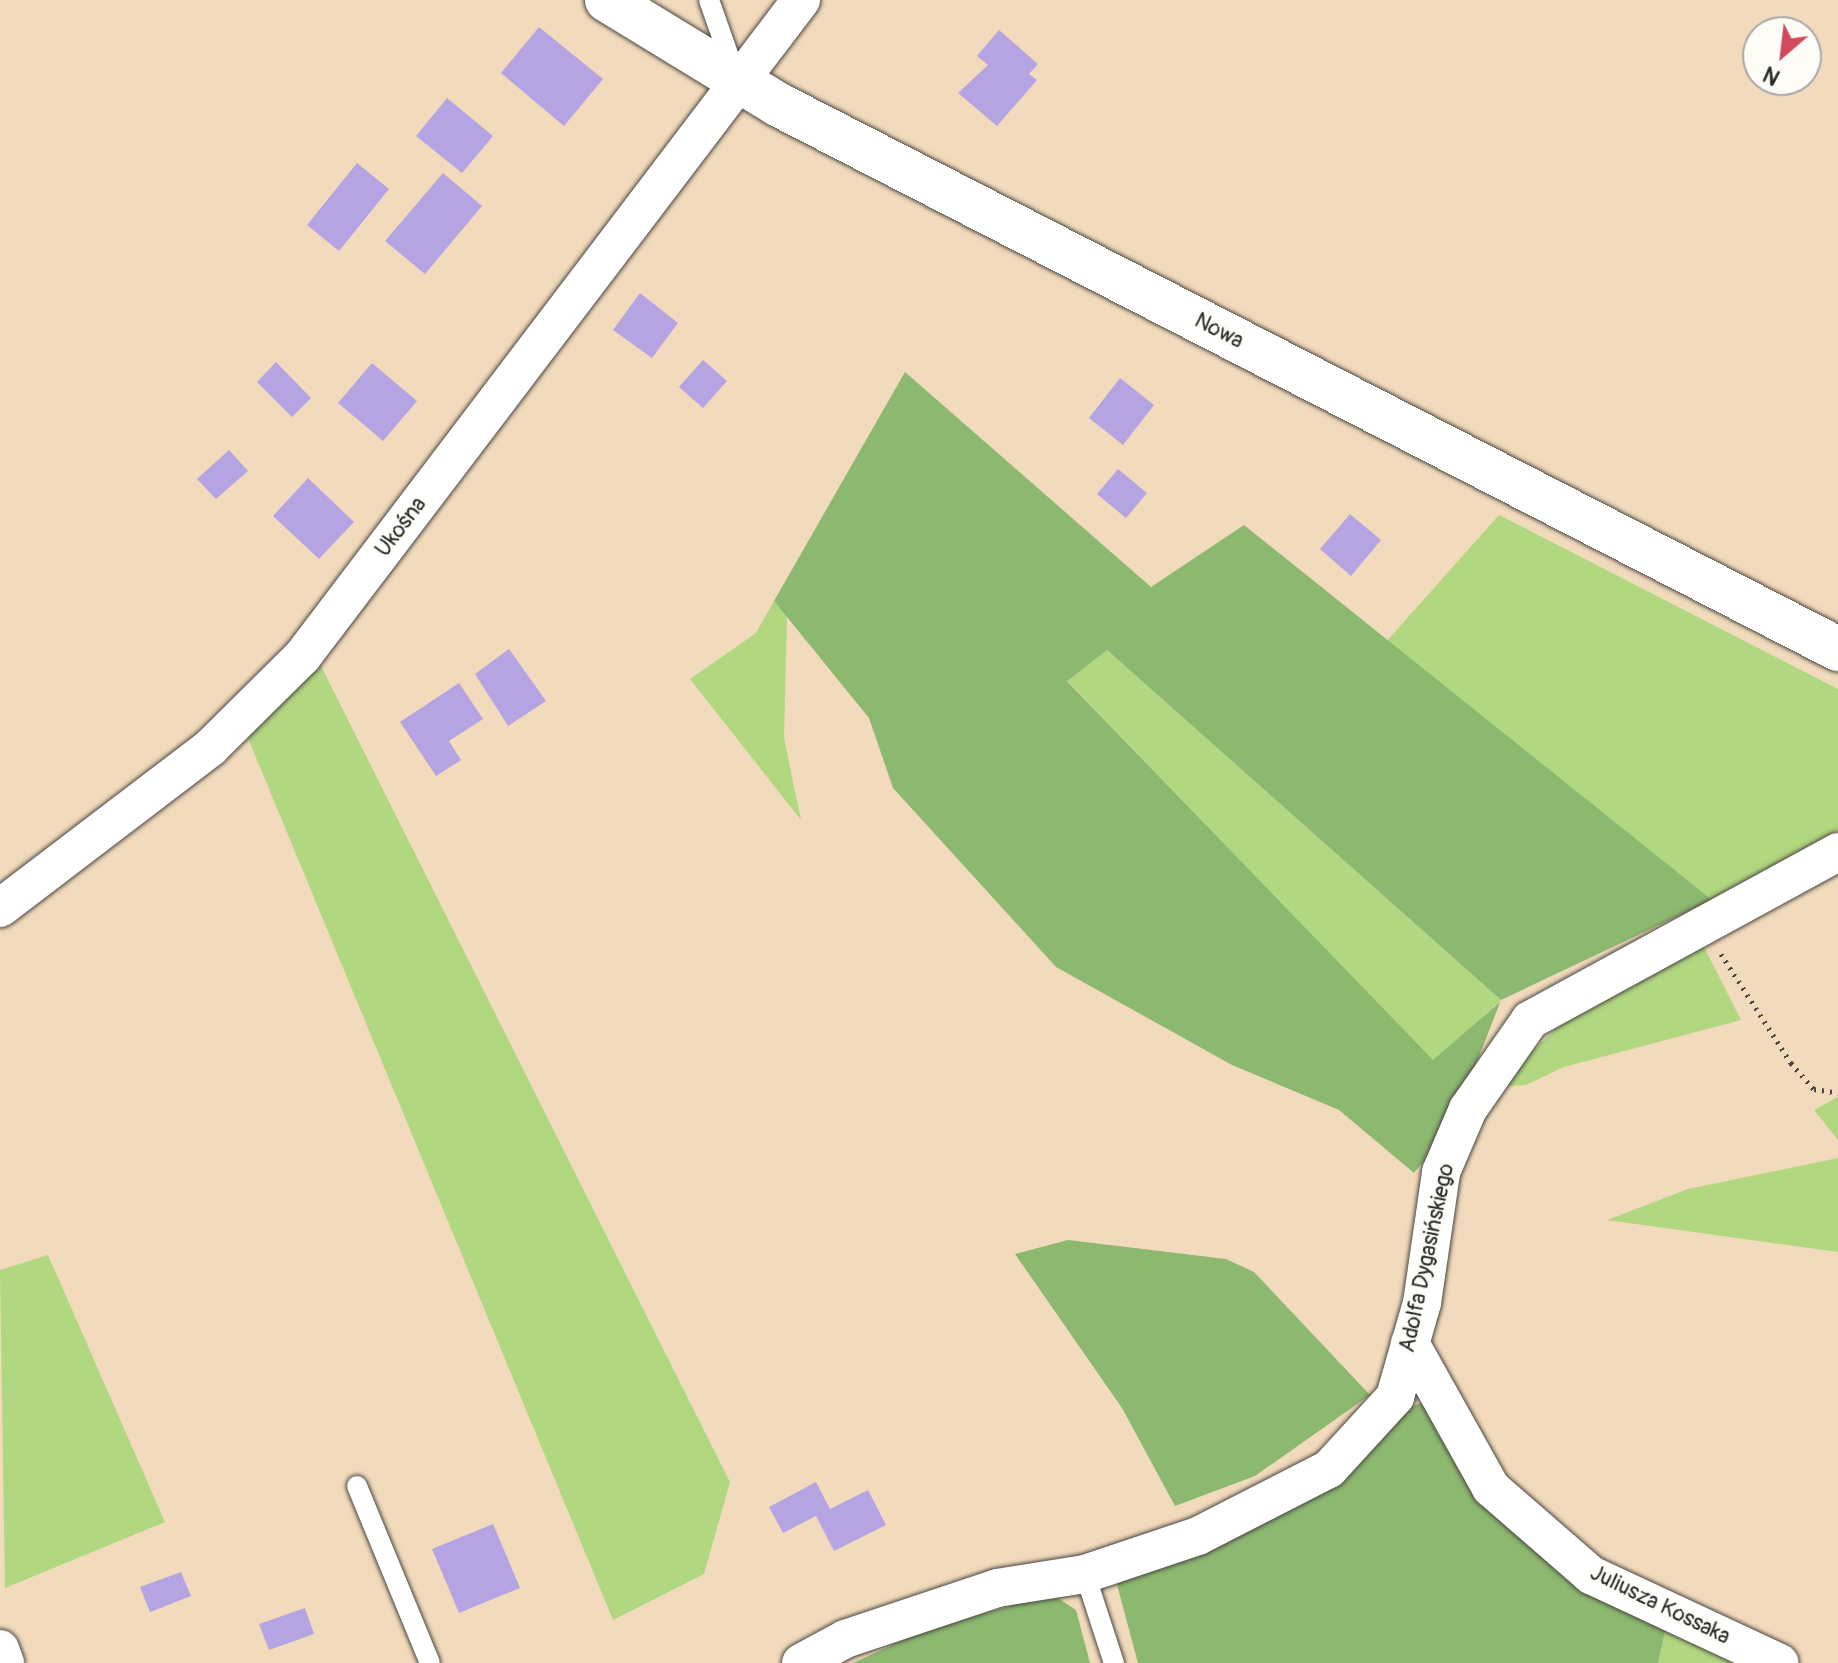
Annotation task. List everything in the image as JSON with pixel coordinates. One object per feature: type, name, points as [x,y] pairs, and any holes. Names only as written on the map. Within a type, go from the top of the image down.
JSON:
[{"type":"street","name":"Nowa","points":[[607,0],[737,82],[1838,649]]},
{"type":"street","name":"Ukośna","points":[[0,908],[211,747],[302,657],[801,0]]},
{"type":"street","name":"Adolfa Dygasińskiego","points":[[801,1663],[845,1639],[997,1588],[1085,1574],[1198,1536],[1329,1469],[1395,1397],[1410,1343],[1441,1172],[1468,1109],[1530,1020],[1838,852]]},
{"type":"street","name":"Juliusza Kossaka","points":[[1410,1343],[1491,1488],[1591,1575],[1780,1663]]},
{"type":"street","points":[[0,1649],[5,1663]]},
{"type":"lane","points":[[709,0],[737,82]]},
{"type":"lane","points":[[357,1486],[430,1663]]},
{"type":"lane","points":[[1085,1574],[1114,1663]]},
{"type":"path","points":[[1707,924],[1733,978],[1791,1063],[1814,1089],[1838,1093]]},
{"type":"green space","points":[[905,372],[1151,587],[1244,525],[1712,900],[1501,1000],[1107,650],[1067,681],[1433,1060],[1500,1002],[1452,1126],[1414,1173],[1339,1110],[1232,1065],[1056,967],[893,788],[869,718],[774,601]]},
{"type":"green space","points":[[1499,515],[1838,689],[1838,830],[1712,900],[1385,643]]},
{"type":"green space","points":[[774,601],[787,616],[784,738],[801,820],[690,679],[756,633]]},
{"type":"green space","points":[[1107,650],[1501,1000],[1433,1061],[1067,680]]},
{"type":"green space","points":[[320,664],[730,1482],[704,1574],[613,1620],[245,731]]},
{"type":"green space","points":[[1702,943],[1741,1020],[1564,1067],[1526,1085],[1497,1087],[1565,1019]]},
{"type":"green space","points":[[1838,1097],[1838,1140],[1814,1110]]},
{"type":"green space","points":[[1838,1158],[1838,1252],[1607,1220],[1688,1189]]},
{"type":"green space","points":[[1068,1240],[1226,1259],[1254,1272],[1370,1395],[1255,1476],[1175,1506],[1122,1408],[1015,1254]]},
{"type":"green space","points":[[48,1255],[165,1522],[5,1588],[0,1270]]},
{"type":"green space","points":[[1422,1403],[1667,1623],[1658,1663],[1138,1663],[1116,1581],[1395,1411]]},
{"type":"green space","points":[[1052,1594],[1076,1610],[1090,1663],[853,1663],[923,1631]]},
{"type":"green space","points":[[1667,1623],[1750,1663],[1658,1663]]},
{"type":"building","points":[[539,27],[603,79],[564,126],[501,73]]},
{"type":"building","points":[[999,30],[1038,64],[1029,74],[1037,80],[997,126],[958,93],[988,65],[977,56]]},
{"type":"building","points":[[447,98],[493,136],[462,173],[416,136]]},
{"type":"building","points":[[357,163],[389,189],[339,251],[307,225]]},
{"type":"building","points":[[443,173],[482,206],[425,274],[385,241]]},
{"type":"building","points":[[640,293],[678,323],[652,358],[613,330]]},
{"type":"building","points":[[703,360],[727,381],[703,408],[679,387]]},
{"type":"building","points":[[276,362],[311,398],[292,417],[257,382]]},
{"type":"building","points":[[372,363],[417,401],[383,441],[338,403]]},
{"type":"building","points":[[1120,378],[1154,405],[1123,445],[1089,418]]},
{"type":"building","points":[[229,450],[248,471],[216,499],[197,479]]},
{"type":"building","points":[[1118,469],[1147,493],[1126,518],[1097,494]]},
{"type":"building","points":[[308,478],[354,522],[319,559],[273,516]]},
{"type":"building","points":[[1350,514],[1381,540],[1351,576],[1320,549]]},
{"type":"building","points":[[509,649],[546,701],[508,726],[475,674]]},
{"type":"building","points":[[459,683],[483,719],[449,741],[461,760],[436,776],[400,722]]},
{"type":"building","points":[[816,1482],[830,1509],[868,1490],[886,1525],[834,1551],[816,1516],[783,1533],[769,1507]]},
{"type":"building","points":[[493,1524],[520,1588],[459,1613],[432,1549]]},
{"type":"building","points":[[181,1572],[191,1596],[150,1612],[140,1587]]},
{"type":"building","points":[[305,1608],[314,1634],[269,1650],[259,1624]]}]
